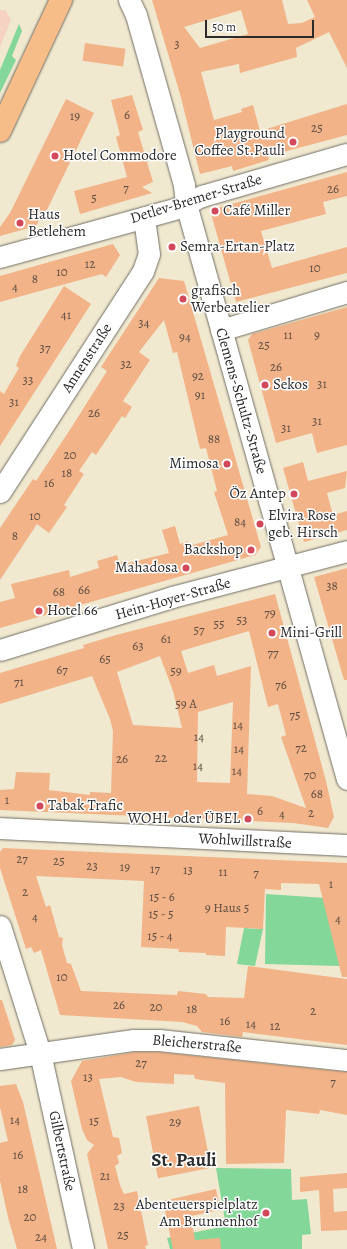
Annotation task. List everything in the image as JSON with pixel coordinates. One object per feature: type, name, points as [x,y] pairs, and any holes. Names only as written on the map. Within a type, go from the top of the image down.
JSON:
[{"type":"main road","points":[[0,131],[61,0]]},
{"type":"street","name":"Clemens-Schultz-Straße","points":[[129,0],[136,14],[184,185],[186,204],[347,779]]},
{"type":"street","name":"Detlev-Bremer-Straße","points":[[0,257],[186,204],[202,196],[347,154]]},
{"type":"street","name":"Annenstraße","points":[[0,492],[143,271],[149,254],[149,243],[144,216]]},
{"type":"street","points":[[221,330],[347,292]]},
{"type":"street","name":"Hein-Hoyer-Straße","points":[[0,650],[172,597],[288,568],[347,551]]},
{"type":"street","name":"Wohlwillstraße","points":[[0,828],[347,845]]},
{"type":"street","name":"Gilbertstraße","points":[[0,926],[40,1053],[83,1249]]},
{"type":"street","name":"Bleicherstraße","points":[[0,1059],[134,1040],[178,1040],[347,1060]]},
{"type":"shaded area","points":[[0,10],[6,10],[11,20],[0,47]]},
{"type":"green space","points":[[19,24],[22,31],[12,56],[16,60],[0,93],[0,70]]},
{"type":"green space","points":[[266,894],[326,898],[340,966],[265,964]]},
{"type":"green space","points":[[244,928],[263,929],[255,966],[237,964]]},
{"type":"green space","name":"Abenteuerspielplatz Am Brunnenhof","points":[[216,1168],[291,1169],[292,1200],[307,1199],[311,1234],[302,1235],[302,1249],[170,1249],[167,1238],[226,1226]]},
{"type":"building","points":[[152,0],[282,0],[288,24],[302,23],[315,17],[307,0],[347,0],[347,68],[329,32],[296,48],[297,57],[240,73],[239,64],[201,72],[214,120],[242,112],[241,109],[253,105],[260,131],[347,104],[347,135],[268,156],[269,160],[233,171],[232,166],[200,174],[180,94]],"holes":[[[241,10],[248,34],[200,48],[184,27]]]},
{"type":"building","points":[[85,43],[126,49],[123,67],[82,61]]},
{"type":"building","points":[[132,95],[143,130],[138,132],[153,182],[142,187],[152,193],[80,214],[74,191],[127,177],[116,137],[120,135],[111,100]]},
{"type":"building","points":[[66,99],[94,113],[42,220],[40,219],[36,226],[0,236],[0,227],[10,213]]},
{"type":"building","points":[[347,172],[347,196],[323,202],[326,214],[261,231],[272,268],[347,247],[347,273],[236,302],[210,210]]},
{"type":"building","points":[[113,244],[120,255],[106,277],[102,274],[0,302],[0,276]]},
{"type":"building","points":[[159,278],[184,281],[261,547],[255,555],[0,628],[0,602],[15,598],[11,584],[69,570],[70,577],[99,568],[97,561],[117,555],[119,562],[127,560],[128,563],[169,553],[162,530],[175,526],[180,544],[188,541],[189,546],[228,535],[214,492],[217,491],[206,448],[200,449],[177,352],[173,353],[164,320],[139,352],[150,360],[123,401],[132,407],[125,418],[122,416],[96,455],[92,452],[79,471],[84,474],[64,505],[67,507],[49,533],[37,524],[0,580],[0,528],[33,479],[36,481],[73,425],[107,371],[101,367]]},
{"type":"building","points":[[64,286],[91,304],[0,446],[0,391],[4,394],[19,368],[16,366],[20,356]]},
{"type":"building","points":[[347,307],[347,445],[317,453],[312,433],[276,443],[248,340],[252,334]]},
{"type":"building","points":[[303,462],[308,481],[347,471],[345,488],[327,493],[333,515],[347,511],[347,530],[304,542],[283,468]]},
{"type":"building","points":[[347,568],[347,680],[344,680],[314,577]]},
{"type":"building","points":[[275,594],[326,781],[334,817],[328,828],[293,823],[0,810],[0,790],[14,789],[16,772],[50,773],[49,790],[90,795],[90,792],[111,793],[113,731],[110,719],[92,676],[0,704],[0,673],[84,648],[83,645]],"holes":[[[249,631],[268,707],[278,704],[286,735],[281,737],[306,808],[272,796],[247,794],[251,666],[217,676],[214,665],[188,673],[181,651]],[[160,656],[173,691],[182,728],[133,725],[117,672]],[[233,702],[230,783],[197,782],[198,712]]]},
{"type":"building","points":[[3,848],[347,863],[347,977],[342,977],[319,884],[281,883],[281,890],[265,889],[263,929],[226,927],[225,956],[206,955],[206,953],[178,952],[179,949],[141,947],[144,881],[36,876],[46,907],[50,905],[59,937],[63,938],[62,945],[67,963],[71,964],[81,991],[177,995],[178,991],[206,994],[208,997],[244,998],[248,966],[347,979],[347,1045],[243,1032],[242,1037],[202,1032],[197,1026],[182,1022],[60,1015],[41,950],[34,953],[31,947],[26,949],[0,868],[0,852]]},
{"type":"building","points":[[0,1000],[2,1000],[15,1040],[12,1045],[0,1047]]},
{"type":"building","points":[[135,1052],[158,1052],[347,1072],[347,1115],[320,1110],[319,1114],[286,1110],[284,1163],[226,1164],[225,1083],[195,1079],[194,1075],[174,1074],[174,1084],[136,1082],[121,1077],[99,1079],[113,1137],[119,1138],[122,1153],[117,1156],[119,1163],[115,1166],[120,1185],[124,1194],[137,1191],[148,1245],[145,1246],[146,1249],[108,1249],[87,1154],[94,1145],[87,1140],[82,1129],[71,1081],[82,1061]]},
{"type":"building","points":[[16,1084],[23,1102],[57,1249],[17,1249],[8,1217],[0,1181],[0,1143],[8,1141],[0,1107],[0,1086]]},
{"type":"building","points":[[199,1106],[211,1168],[158,1178],[146,1116]]},
{"type":"building","points":[[347,1173],[347,1188],[333,1189],[334,1212],[347,1211],[347,1230],[321,1231],[319,1190],[300,1192],[300,1177]]},
{"type":"building","points":[[216,1189],[220,1210],[191,1216],[195,1240],[220,1238],[221,1249],[173,1249],[163,1201]]},
{"type":"place","name":"Playground Coffee St.Pauli","points":[[293,142]]},
{"type":"place","name":"Hotel Commodore","points":[[55,156]]},
{"type":"place","name":"Café Miller","points":[[215,211]]},
{"type":"place","name":"Haus Betlehem","points":[[20,223]]},
{"type":"place","name":"Semra-Ertan-Platz","points":[[172,247]]},
{"type":"place","name":"grafisch Werbeatelier","points":[[183,299]]},
{"type":"place","name":"Sekos","points":[[265,385]]},
{"type":"place","name":"Mimosa","points":[[227,464]]},
{"type":"place","name":"Öz Antep","points":[[294,494]]},
{"type":"place","name":"Elvira Rose geb. Hirsch","points":[[260,524]]},
{"type":"place","name":"Backshop","points":[[251,550]]},
{"type":"place","name":"Mahadosa","points":[[186,568]]},
{"type":"place","name":"Hotel 66","points":[[39,611]]},
{"type":"place","name":"Mini-Grill","points":[[272,633]]},
{"type":"place","name":"Tabak Trafic","points":[[40,806]]},
{"type":"place","name":"WOHL oder ÜBEL","points":[[248,819]]},
{"type":"place","name":"Abenteuerspielplatz Am Brunnenhof","points":[[266,1213]]},
{"type":"district","name":"St. Pauli","points":[[184,1161]]}]
